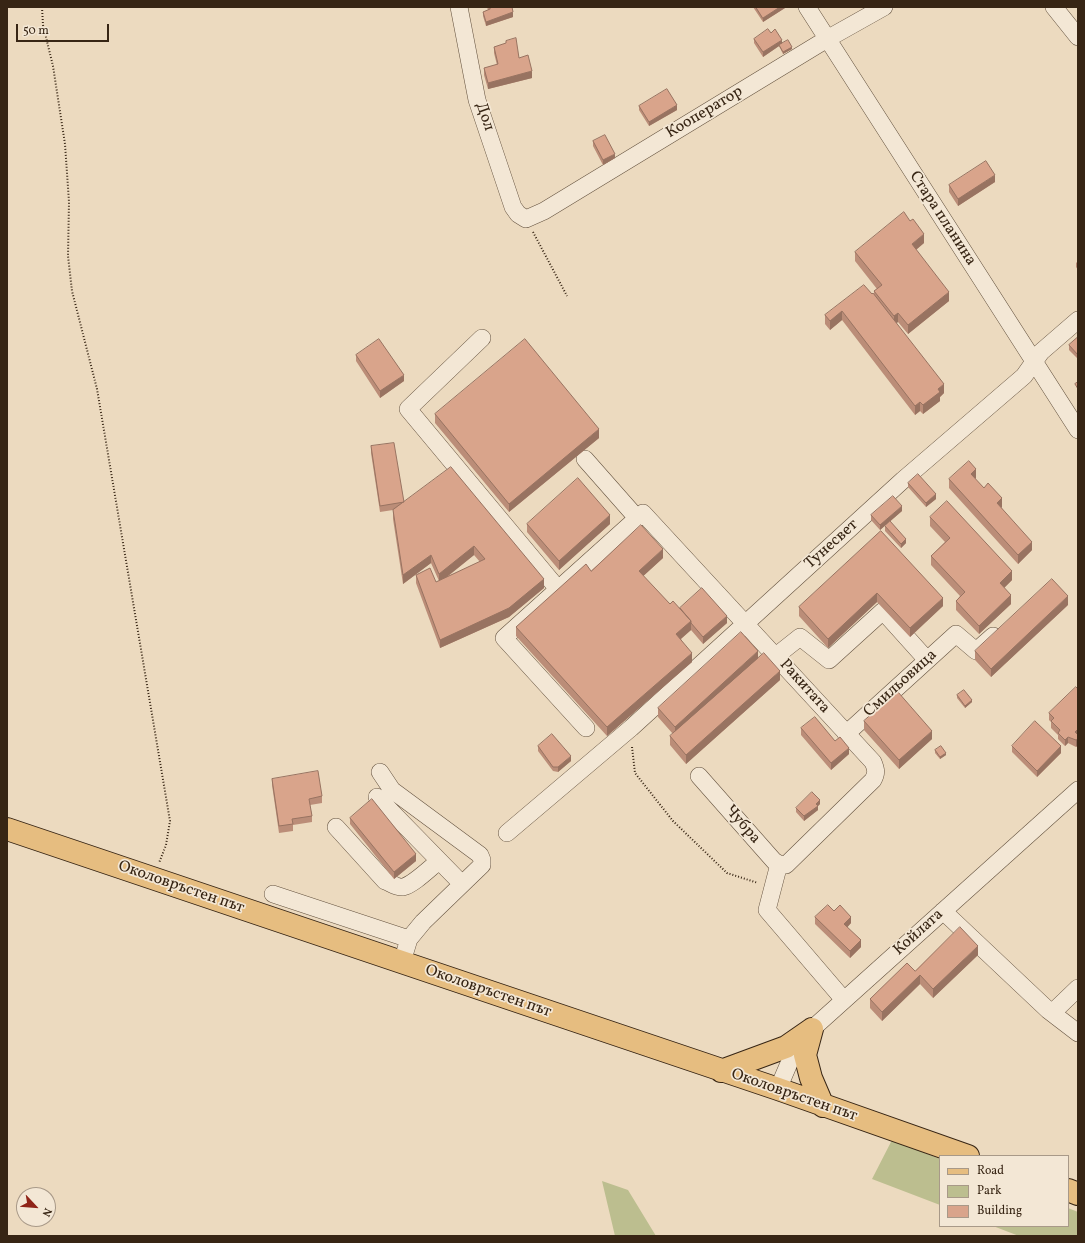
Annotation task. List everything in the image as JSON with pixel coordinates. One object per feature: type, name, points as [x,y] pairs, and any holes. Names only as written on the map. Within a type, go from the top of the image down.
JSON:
[{"type":"main road","name":"Околовръстен път","points":[[7,829],[402,962],[554,1015],[778,1089],[965,1155]]},
{"type":"main road","points":[[721,1070],[786,1048],[812,1029]]},
{"type":"main road","points":[[812,1029],[805,1055],[811,1078],[823,1106]]},
{"type":"street","name":"Дол","points":[[459,7],[477,100],[513,207],[518,214],[526,219]]},
{"type":"street","name":"Стара планина","points":[[807,7],[1078,430]]},
{"type":"street","name":"Кооператор","points":[[526,219],[544,211],[827,39],[884,7]]},
{"type":"street","points":[[1054,7],[1078,37]]},
{"type":"street","name":"Тунесвет","points":[[507,833],[631,728],[903,480],[1024,376],[1052,342],[1078,320]]},
{"type":"street","points":[[482,338],[408,409],[558,589]]},
{"type":"street","name":"Ракитата","points":[[585,459],[746,623],[873,762],[876,768],[876,775],[873,780],[784,863]]},
{"type":"street","points":[[586,728],[504,638],[640,516]]},
{"type":"street","points":[[776,656],[800,637],[829,660],[883,611],[927,660]]},
{"type":"street","name":"Смильовица","points":[[846,734],[956,634],[976,651],[1004,625]]},
{"type":"street","points":[[380,772],[392,790],[480,855],[482,860],[482,865],[424,922],[409,939],[402,962]]},
{"type":"street","name":"Чубра","points":[[700,776],[774,861],[784,863]]},
{"type":"street","name":"Койлата","points":[[778,1089],[793,1054],[812,1029],[1078,790]]},
{"type":"street","points":[[377,797],[462,884]]},
{"type":"street","points":[[336,827],[385,880],[394,885],[403,887],[411,883],[439,861]]},
{"type":"street","points":[[784,863],[773,888],[767,910],[844,1000]]},
{"type":"street","points":[[273,894],[409,939]]},
{"type":"street","points":[[943,911],[1052,1013],[1078,1033]]},
{"type":"street","points":[[1052,1013],[1078,988]]},
{"type":"path","points":[[42,7],[43,25],[53,66],[65,144],[69,202],[68,256],[72,291],[96,389],[170,821],[166,845],[154,879]]},
{"type":"path","points":[[526,219],[567,296]]},
{"type":"path","points":[[631,728],[635,773],[673,821],[727,873],[773,888]]},
{"type":"green space","points":[[892,1140],[939,1159],[939,1205],[872,1179]]},
{"type":"green space","points":[[602,1181],[628,1190],[656,1236],[615,1236]]},
{"type":"green space","points":[[1069,1208],[1078,1212],[1078,1236],[1019,1236],[996,1227],[1069,1227]]},
{"type":"building","points":[[489,7],[512,7],[513,12],[486,22],[483,12],[490,9]]},
{"type":"building","points":[[756,7],[780,7],[763,18]]},
{"type":"building","points":[[768,29],[771,33],[775,29],[782,40],[763,52],[754,39]]},
{"type":"building","points":[[516,38],[519,58],[528,55],[532,71],[488,83],[484,68],[498,64],[494,47]]},
{"type":"building","points":[[788,40],[792,47],[783,52],[779,45]]},
{"type":"building","points":[[667,89],[677,105],[649,122],[639,106]]},
{"type":"building","points":[[605,135],[615,154],[603,160],[593,141]]},
{"type":"building","points":[[986,161],[995,175],[958,199],[949,185]]},
{"type":"building","points":[[904,212],[910,221],[913,219],[924,234],[912,244],[949,292],[908,325],[898,313],[894,316],[874,291],[882,285],[855,252]]},
{"type":"building","points":[[864,285],[872,294],[873,293],[944,384],[938,389],[940,392],[923,405],[920,402],[915,406],[842,311],[830,321],[825,315]]},
{"type":"building","points":[[1078,337],[1078,355],[1069,345]]},
{"type":"building","points":[[379,339],[404,375],[380,391],[356,355]]},
{"type":"building","points":[[525,339],[599,429],[509,504],[435,414]]},
{"type":"building","points":[[1078,382],[1078,389],[1075,384]]},
{"type":"building","points":[[394,443],[404,502],[380,506],[371,446]]},
{"type":"building","points":[[969,461],[976,469],[971,474],[984,488],[988,483],[1002,498],[997,503],[1032,542],[1018,555],[949,479]]},
{"type":"building","points":[[451,467],[544,579],[509,608],[440,640],[416,575],[430,568],[436,582],[485,559],[474,546],[439,574],[431,555],[403,575],[393,510]]},
{"type":"building","points":[[918,474],[936,494],[926,503],[908,483]]},
{"type":"building","points":[[578,478],[610,515],[559,561],[527,524]]},
{"type":"building","points":[[893,496],[902,506],[880,525],[871,515]]},
{"type":"building","points":[[947,501],[1012,571],[1000,583],[1011,595],[979,626],[956,601],[965,592],[931,556],[950,538],[930,517]]},
{"type":"building","points":[[890,521],[906,539],[901,544],[885,526]]},
{"type":"building","points":[[641,525],[663,549],[639,571],[670,604],[673,601],[691,621],[676,634],[692,653],[607,727],[516,627],[586,564],[591,571]]},
{"type":"building","points":[[881,531],[943,598],[910,628],[877,593],[828,639],[799,607]]},
{"type":"building","points":[[1052,579],[1068,596],[991,669],[975,651]]},
{"type":"building","points":[[702,588],[727,616],[703,637],[680,608]]},
{"type":"building","points":[[741,632],[758,651],[675,727],[658,708]]},
{"type":"building","points":[[764,653],[780,671],[686,755],[670,736]]},
{"type":"building","points":[[1076,687],[1078,689],[1078,729],[1075,732],[1078,735],[1078,739],[1076,740],[1068,737],[1065,740],[1058,733],[1060,730],[1051,721],[1054,718],[1049,713]]},
{"type":"building","points":[[964,690],[972,700],[965,706],[957,695]]},
{"type":"building","points":[[898,692],[932,731],[899,760],[864,721]]},
{"type":"building","points":[[815,717],[835,741],[840,737],[849,748],[831,763],[801,728]]},
{"type":"building","points":[[1035,721],[1061,746],[1037,771],[1012,746]]},
{"type":"building","points":[[552,734],[571,756],[558,767],[553,767],[538,746]]},
{"type":"building","points":[[941,746],[946,753],[940,757],[935,750]]},
{"type":"building","points":[[318,771],[322,796],[309,799],[312,816],[292,819],[293,824],[279,826],[272,779]]},
{"type":"building","points":[[812,792],[820,800],[816,804],[818,806],[804,816],[796,808]]},
{"type":"building","points":[[372,799],[416,854],[394,872],[350,818]]},
{"type":"building","points":[[828,905],[834,911],[840,905],[851,917],[844,924],[861,940],[850,951],[815,917]]},
{"type":"building","points":[[960,927],[978,946],[933,989],[920,975],[882,1012],[870,999],[907,963],[915,971]]}]
